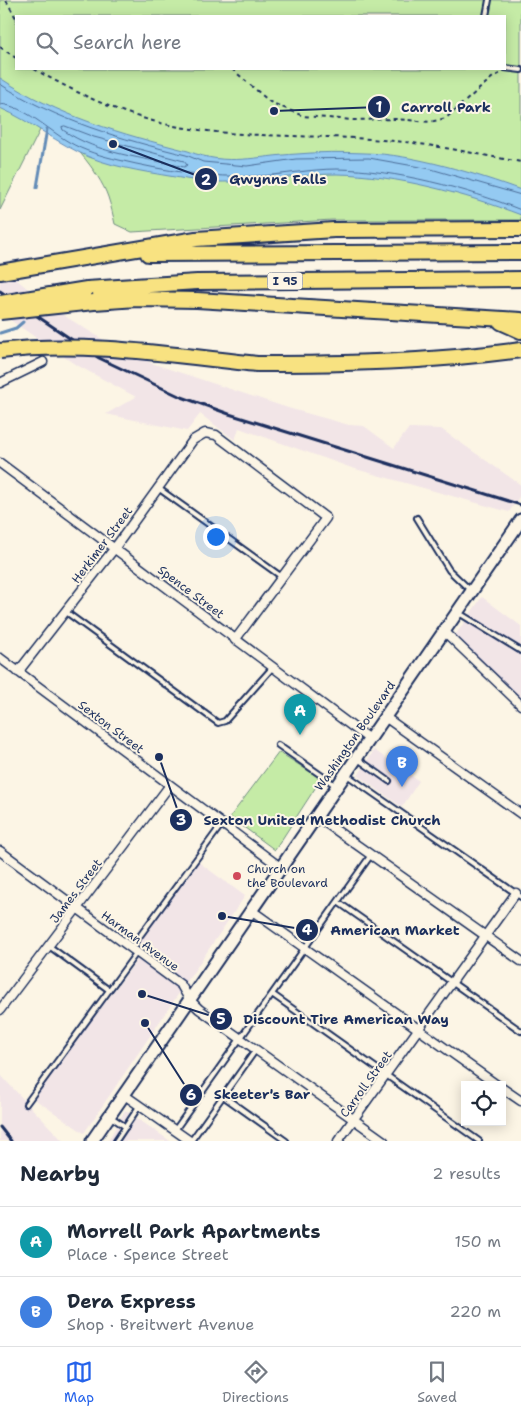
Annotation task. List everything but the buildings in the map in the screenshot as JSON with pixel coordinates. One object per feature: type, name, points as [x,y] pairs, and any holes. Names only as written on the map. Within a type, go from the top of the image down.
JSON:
[{"type":"highway","points":[[0,272],[196,239],[309,231],[521,229]]},
{"type":"highway","points":[[70,260],[193,253],[521,252]]},
{"type":"highway","name":"I 95","points":[[0,303],[90,295],[197,282],[521,279]]},
{"type":"highway","points":[[0,312],[90,295],[521,320]]},
{"type":"highway","points":[[480,317],[509,324],[521,331]]},
{"type":"highway","points":[[0,351],[68,346],[256,364],[369,364],[433,360],[521,350]]},
{"type":"main road","name":"Washington Boulevard","points":[[92,1141],[521,520]]},
{"type":"street","points":[[0,383],[44,362]]},
{"type":"street","name":"Herkimer Street","points":[[18,672],[114,549],[193,440],[205,433],[216,435],[326,518],[282,577]]},
{"type":"street","name":"Spence Street","points":[[0,463],[369,739]]},
{"type":"street","points":[[235,640],[282,577]]},
{"type":"street","points":[[444,631],[521,705]]},
{"type":"street","name":"Sexton Street","points":[[0,658],[280,867]]},
{"type":"street","points":[[385,717],[521,814]]},
{"type":"street","name":"James Street","points":[[0,1010],[170,785]]},
{"type":"street","points":[[316,816],[521,961]]},
{"type":"street","name":"Harman Avenue","points":[[0,851],[181,985],[198,1010],[384,1141]]},
{"type":"street","name":"Carroll Street","points":[[338,1141],[485,936],[518,895]]},
{"type":"street","points":[[251,910],[491,1081]]},
{"type":"street","points":[[506,1091],[521,1102]]},
{"type":"street","points":[[123,1094],[190,1141]]},
{"type":"lane","points":[[486,15],[489,0]]},
{"type":"lane","points":[[506,68],[521,70]]},
{"type":"lane","points":[[158,488],[282,577]]},
{"type":"lane","points":[[417,518],[449,570],[472,592]]},
{"type":"lane","points":[[66,611],[218,723],[225,721],[273,667]]},
{"type":"lane","points":[[457,612],[521,651]]},
{"type":"lane","points":[[278,746],[337,786]]},
{"type":"lane","points":[[356,758],[389,781]]},
{"type":"lane","points":[[345,774],[518,895]]},
{"type":"lane","points":[[26,1104],[109,990],[134,950],[222,824]]},
{"type":"lane","points":[[174,1130],[371,855]]},
{"type":"lane","points":[[338,902],[521,1032]]},
{"type":"lane","points":[[49,946],[109,990]]},
{"type":"lane","points":[[272,994],[479,1141]]},
{"type":"lane","points":[[190,1141],[255,1050]]},
{"type":"lane","points":[[223,1096],[286,1141]]},
{"type":"lane","points":[[116,1141],[140,1106]]},
{"type":"lane","points":[[109,1116],[126,1127]]},
{"type":"path","points":[[6,0],[15,16]]},
{"type":"path","points":[[0,47],[15,57]]},
{"type":"path","points":[[36,70],[98,102],[174,126],[224,132],[402,142],[521,162]]},
{"type":"path","points":[[40,70],[42,74]]},
{"type":"path","points":[[233,70],[270,102],[303,116],[353,120],[396,118],[430,122],[446,118],[493,77],[516,70]]},
{"type":"shaded area","points":[[0,266],[50,307],[102,339],[151,363],[288,408],[349,425],[364,426],[394,448],[409,428],[441,429],[521,485],[521,494],[509,512],[352,468],[239,428],[235,440],[200,414],[187,431],[106,414],[136,397],[73,363],[0,313]]},
{"type":"shaded area","points":[[482,597],[521,626],[521,701],[454,637]]},
{"type":"shaded area","points":[[374,750],[419,781],[402,807],[358,776]]},
{"type":"shaded area","points":[[197,861],[245,896],[84,1133],[33,1098],[147,947],[139,941]]},
{"type":"shaded area","points":[[0,1074],[7,1082],[63,1141],[0,1141]]},
{"type":"shaded area","points":[[125,1110],[170,1141],[108,1141]]},
{"type":"green space","points":[[0,0],[521,0],[521,220],[332,220],[132,232],[115,224],[104,187],[90,165],[63,135],[45,120],[0,210]]},
{"type":"green space","points":[[279,752],[321,779],[275,850],[230,817]]},
{"type":"water","points":[[0,78],[44,103],[67,113],[139,138],[202,156],[229,160],[314,153],[365,153],[403,157],[444,166],[521,190],[521,215],[431,187],[360,175],[337,174],[224,182],[186,179],[112,165],[78,152],[0,108]]},
{"type":"waterway","points":[[37,187],[47,129]]},
{"type":"waterway","points":[[0,333],[16,328],[23,322]]},
{"type":"railway","points":[[0,291],[99,358],[179,396],[229,414],[521,505]]},
{"type":"railway","points":[[0,1127],[11,1141]]},
{"type":"place","name":"Carroll Park","points":[[274,111]]},
{"type":"place","name":"Gwynns Falls","points":[[113,144]]},
{"type":"place","name":"Morrell Park Apartments","points":[[300,735]]},
{"type":"place","name":"Sexton United Methodist Church","points":[[159,757]]},
{"type":"place","name":"Dera Express","points":[[402,787]]},
{"type":"place","name":"Church on the Boulevard","points":[[237,876]]},
{"type":"place","name":"American Market","points":[[222,916]]},
{"type":"place","name":"Discount Tire American Way","points":[[142,994]]},
{"type":"place","name":"Skeeter's Bar","points":[[145,1023]]}]
